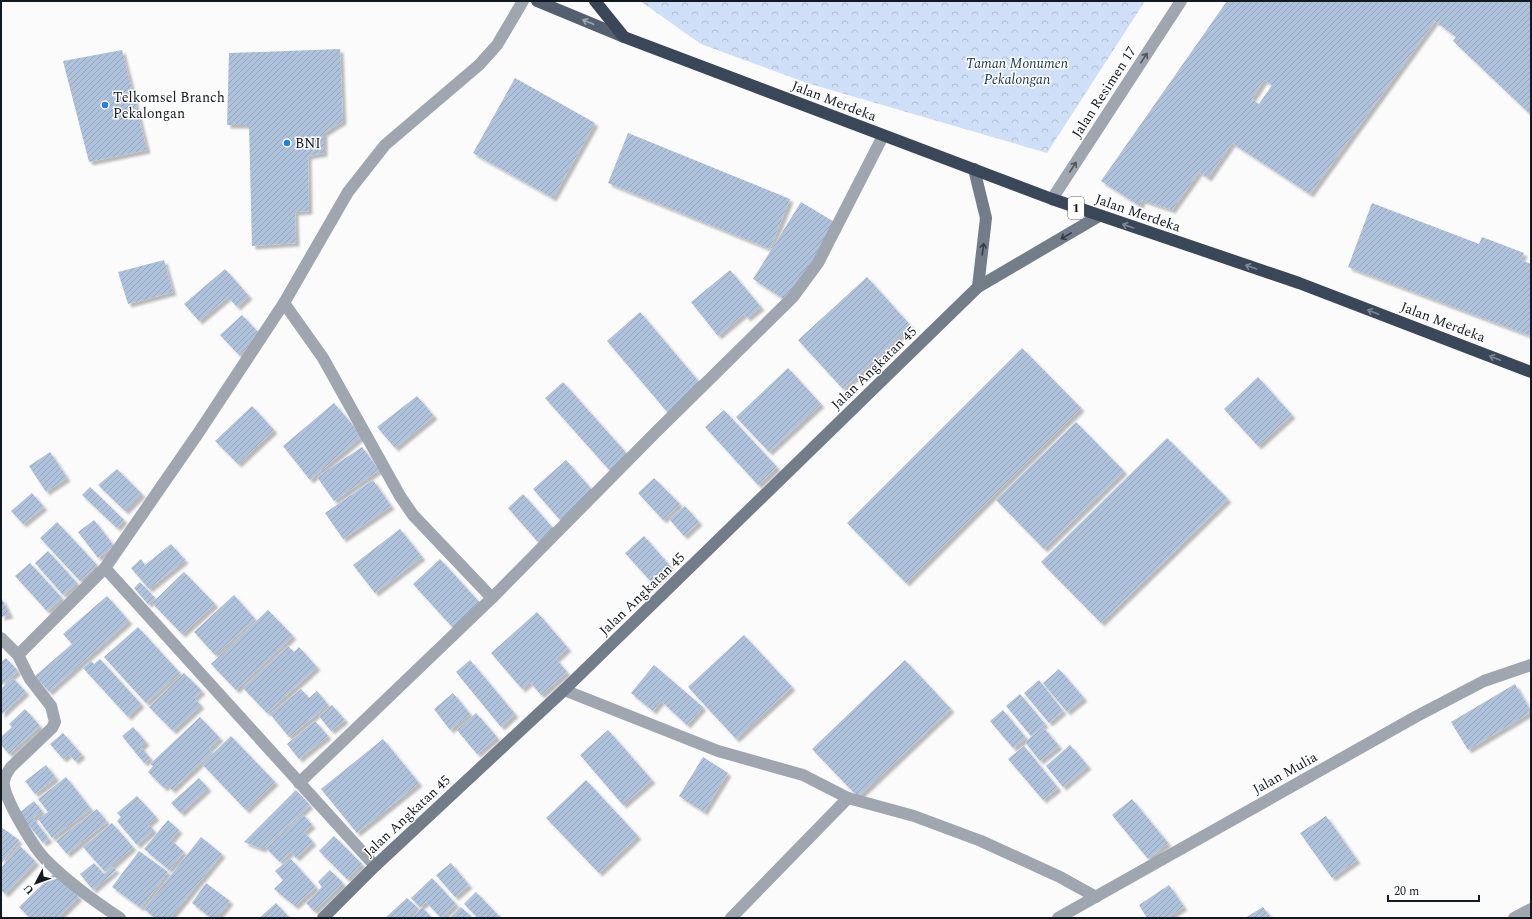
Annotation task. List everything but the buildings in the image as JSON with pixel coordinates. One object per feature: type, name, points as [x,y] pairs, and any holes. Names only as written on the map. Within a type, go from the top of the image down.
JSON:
[{"type":"highway","points":[[596,1],[624,37]]},
{"type":"highway","name":"Jalan Merdeka","points":[[624,37],[882,136],[1052,199],[1298,283],[1531,372]]},
{"type":"main road","points":[[537,1],[624,37]]},
{"type":"street","points":[[18,655],[105,568],[199,432],[284,303],[348,192],[386,145],[479,65],[497,45],[523,1]]},
{"type":"street","name":"Jalan Resimen 17","points":[[1052,199],[1181,1]]},
{"type":"street","points":[[299,783],[492,598],[656,432],[793,297],[818,263],[882,136]]},
{"type":"street","points":[[974,169],[986,218],[978,287]]},
{"type":"street","name":"Jalan Angkatan 45","points":[[323,918],[375,866],[564,690],[978,287],[1099,216]]},
{"type":"street","points":[[284,303],[323,358],[400,496],[413,515],[492,598]]},
{"type":"street","points":[[105,568],[375,866]]},
{"type":"street","points":[[1,638],[18,655],[30,679],[51,706],[55,722],[52,728],[11,767],[6,775],[3,782],[8,799],[19,822],[45,860],[81,892],[120,918]]},
{"type":"street","name":"Jalan Mulia","points":[[1058,918],[1417,716],[1484,681],[1531,665]]},
{"type":"street","points":[[564,690],[718,751],[803,775],[848,798],[914,816],[980,841],[1060,878],[1096,897]]},
{"type":"street","points":[[731,918],[848,798]]},
{"type":"street","points":[[1514,918],[1531,909]]},
{"type":"green space","name":"Taman Monumen Pekalongan","points":[[640,1],[1145,1],[1047,153],[807,83],[701,44]]},
{"type":"place","name":"Telkomsel Branch Pekalongan","points":[[105,105]]},
{"type":"place","name":"BNI","points":[[287,143]]}]
